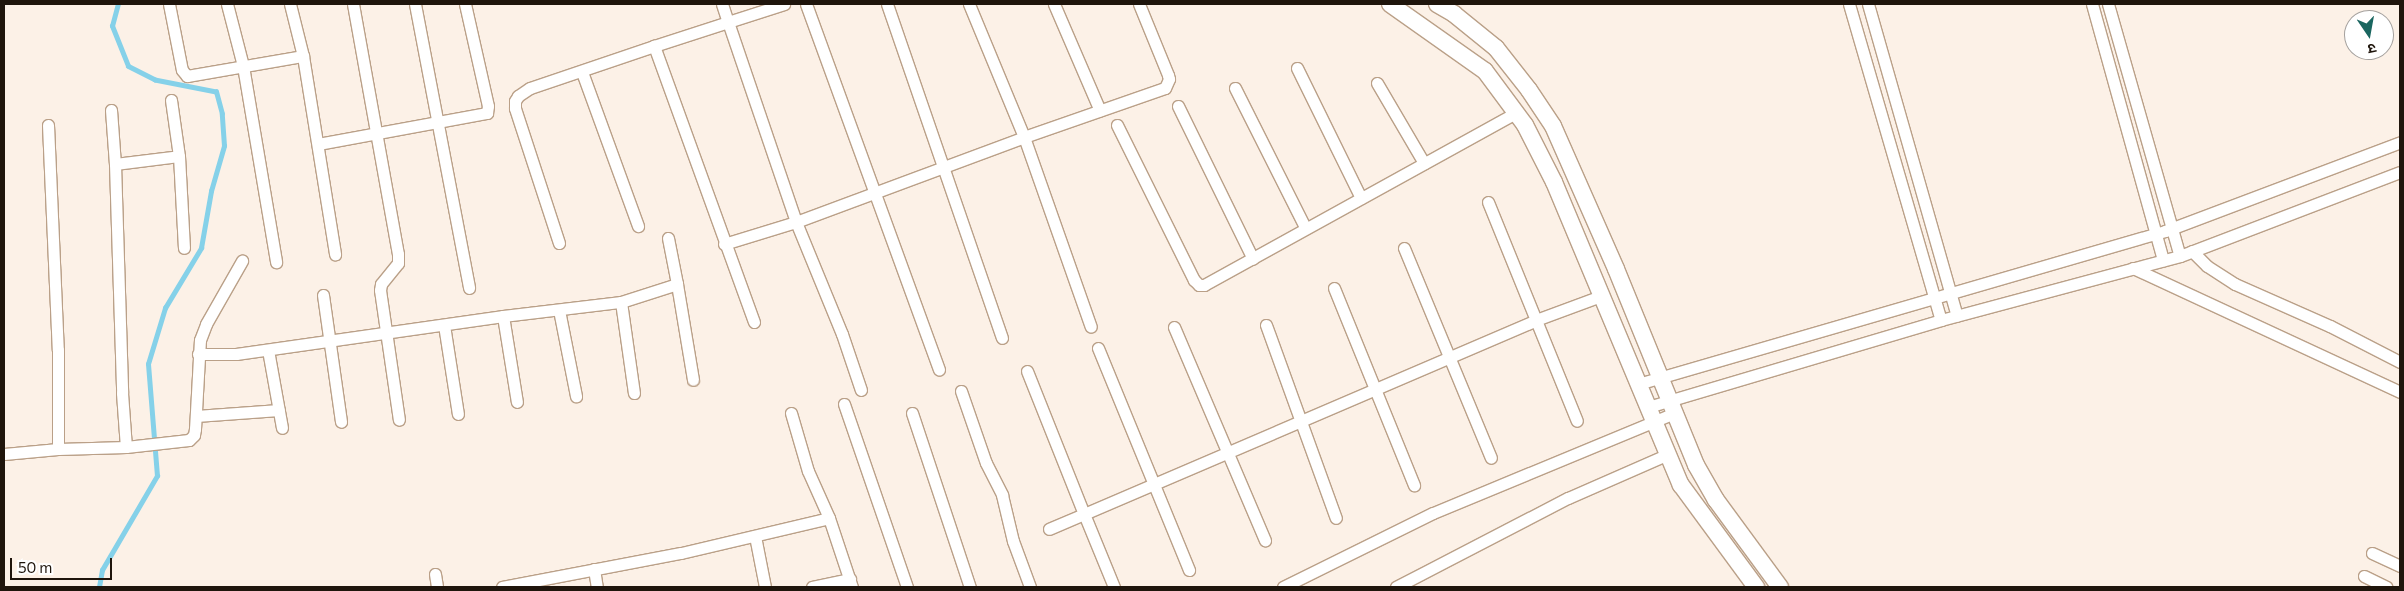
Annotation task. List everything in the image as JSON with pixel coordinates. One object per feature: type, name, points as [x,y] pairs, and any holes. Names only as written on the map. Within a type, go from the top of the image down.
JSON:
[{"type":"main road","points":[[1390,4],[1486,71],[1525,125],[1554,182],[1681,485],[1756,587]]},
{"type":"main road","points":[[1437,4],[1454,14],[1496,48],[1529,90],[1553,126],[1696,464],[1716,500],[1780,587]]},
{"type":"street","points":[[169,4],[184,74],[188,76],[198,76],[302,56]]},
{"type":"street","points":[[227,4],[243,66],[276,262]]},
{"type":"street","points":[[290,4],[302,56],[336,254]]},
{"type":"street","points":[[353,4],[398,254],[398,263],[381,284],[380,290],[398,420]]},
{"type":"street","points":[[415,4],[469,288]]},
{"type":"street","points":[[318,144],[487,113],[488,106],[465,4]]},
{"type":"street","points":[[722,4],[796,222],[842,334],[861,390]]},
{"type":"street","points":[[559,243],[515,108],[515,101],[518,96],[530,88],[784,4]]},
{"type":"street","points":[[806,4],[939,370]]},
{"type":"street","points":[[887,4],[1002,338]]},
{"type":"street","points":[[969,4],[1024,137],[1091,327]]},
{"type":"street","points":[[1054,4],[1100,111]]},
{"type":"street","points":[[724,244],[796,222],[1024,137],[1165,88],[1168,75],[1139,4]]},
{"type":"street","points":[[1849,4],[1933,298],[1941,320]]},
{"type":"street","points":[[1868,4],[1957,316]]},
{"type":"street","points":[[2092,4],[2163,260]]},
{"type":"street","points":[[2108,4],[2180,256]]},
{"type":"street","points":[[654,46],[724,244],[754,322]]},
{"type":"street","points":[[1297,68],[1361,198]]},
{"type":"street","points":[[582,72],[638,226]]},
{"type":"street","points":[[1377,83],[1424,163]]},
{"type":"street","points":[[1235,88],[1306,227]]},
{"type":"street","points":[[171,100],[179,156],[184,248]]},
{"type":"street","points":[[1178,106],[1253,259]]},
{"type":"street","points":[[111,110],[115,164],[122,393],[126,447]]},
{"type":"street","points":[[1118,125],[1198,285],[1211,283],[1306,227],[1516,112]]},
{"type":"street","points":[[48,124],[58,350],[58,449]]},
{"type":"street","points":[[1638,384],[1660,376],[2156,234],[2400,142]]},
{"type":"street","points":[[115,164],[179,156]]},
{"type":"street","points":[[1283,587],[1432,513],[1672,407],[1941,320],[2180,256],[2400,172]]},
{"type":"street","points":[[1488,202],[1576,421]]},
{"type":"street","points":[[668,238],[692,380]]},
{"type":"street","points":[[1404,248],[1491,458]]},
{"type":"street","points":[[2192,251],[2207,266],[2235,284],[2330,326],[2400,362]]},
{"type":"street","points":[[4,454],[58,449],[143,446],[188,440],[194,435],[198,354],[206,324],[242,261]]},
{"type":"street","points":[[2134,268],[2400,392]]},
{"type":"street","points":[[198,354],[236,354],[503,316],[622,302],[677,284]]},
{"type":"street","points":[[1334,288],[1414,485]]},
{"type":"street","points":[[323,295],[328,341],[341,422]]},
{"type":"street","points":[[1049,529],[1536,320],[1601,296]]},
{"type":"street","points":[[622,302],[634,393]]},
{"type":"street","points":[[559,310],[576,396]]},
{"type":"street","points":[[503,316],[517,402]]},
{"type":"street","points":[[444,324],[458,414]]},
{"type":"street","points":[[1266,325],[1336,518]]},
{"type":"street","points":[[1174,328],[1265,540]]},
{"type":"street","points":[[1098,348],[1189,570]]},
{"type":"street","points":[[268,350],[282,428]]},
{"type":"street","points":[[1027,371],[1114,587]]},
{"type":"street","points":[[961,390],[986,463],[1002,495],[1013,541],[1030,587]]},
{"type":"street","points":[[844,404],[907,587]]},
{"type":"street","points":[[196,416],[279,410]]},
{"type":"street","points":[[791,413],[808,471],[830,518],[851,583],[812,587]]},
{"type":"street","points":[[912,413],[970,587]]},
{"type":"street","points":[[1396,587],[1568,498],[1668,454]]},
{"type":"street","points":[[502,587],[549,582],[594,569],[682,553],[830,518]]},
{"type":"street","points":[[754,536],[765,587]]},
{"type":"street","points":[[2372,553],[2400,566]]},
{"type":"street","points":[[594,569],[598,587]]},
{"type":"street","points":[[435,574],[437,587]]},
{"type":"street","points":[[2364,576],[2387,587]]},
{"type":"waterway","points":[[99,587],[102,570],[157,476],[148,364],[165,308],[201,248],[211,191],[224,146],[222,114],[216,92],[155,80],[128,66],[112,26],[118,4]]}]
